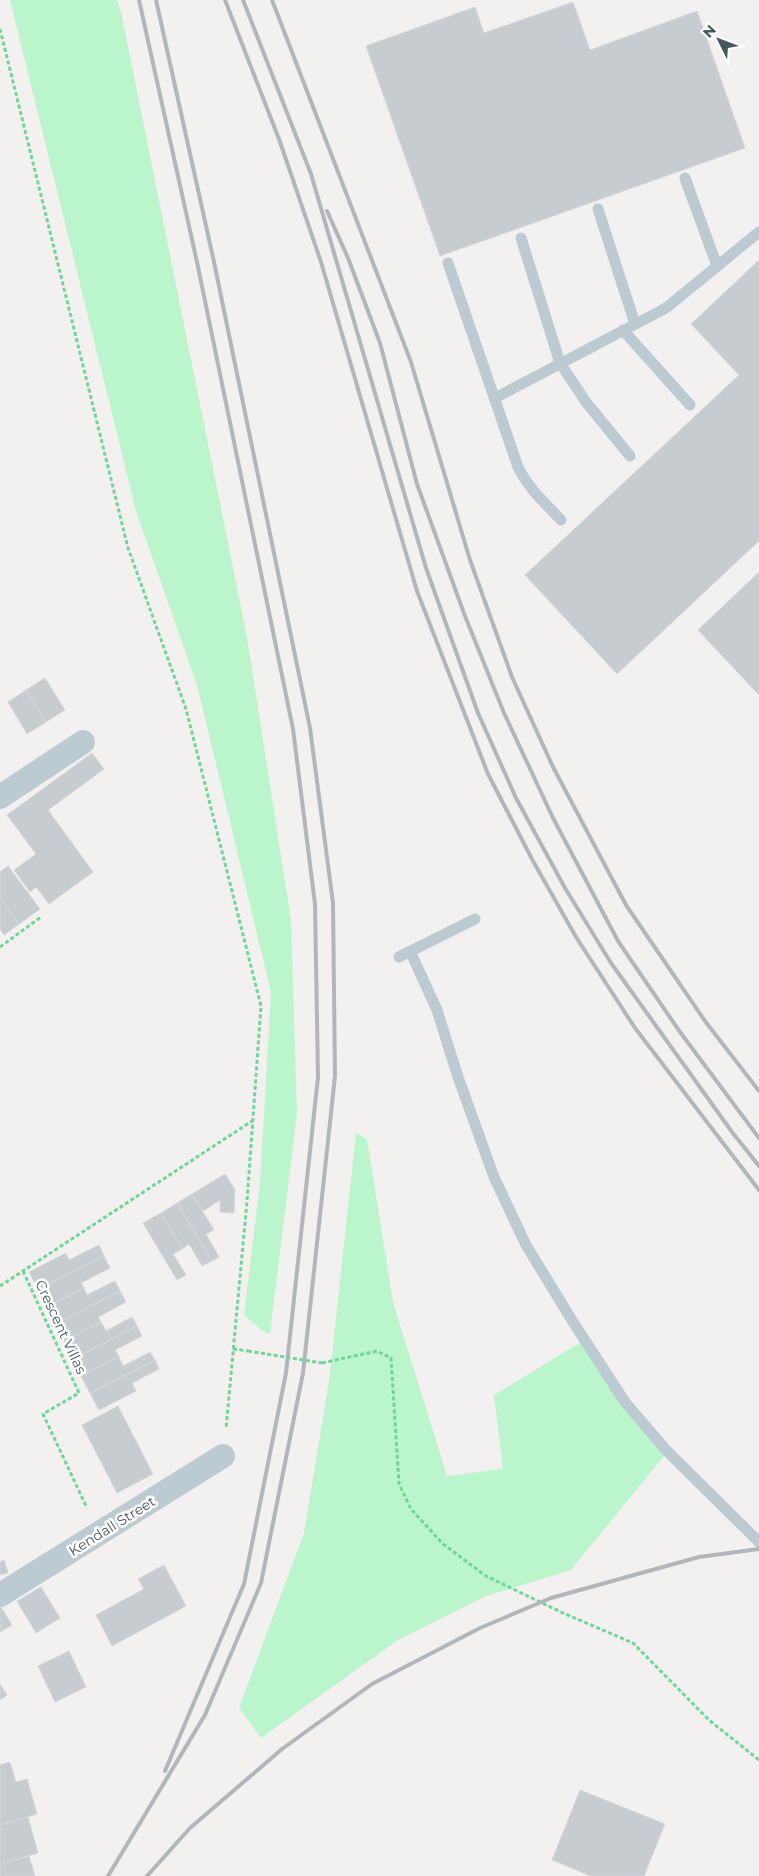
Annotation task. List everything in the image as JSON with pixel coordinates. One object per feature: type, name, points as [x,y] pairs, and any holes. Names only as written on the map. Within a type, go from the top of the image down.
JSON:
[{"type":"street","points":[[0,797],[84,742]]},
{"type":"street","name":"Kendall Street","points":[[0,1595],[223,1456]]},
{"type":"lane","points":[[685,178],[717,266]]},
{"type":"lane","points":[[598,209],[635,324]]},
{"type":"lane","points":[[495,398],[666,308],[759,232]]},
{"type":"lane","points":[[521,238],[560,363],[586,402],[630,456]]},
{"type":"lane","points":[[448,263],[523,478],[561,520]]},
{"type":"lane","points":[[623,330],[690,405]]},
{"type":"lane","points":[[399,957],[475,919]]},
{"type":"lane","points":[[410,951],[437,1010],[458,1077],[494,1177],[526,1245],[625,1402],[667,1451],[759,1542]]},
{"type":"path","points":[[0,29],[128,548],[186,709],[261,1006],[234,1349],[223,1456]]},
{"type":"path","points":[[0,947],[41,917]]},
{"type":"path","points":[[0,1286],[253,1120]]},
{"type":"path","name":"Crescent Villas","points":[[22,1271],[79,1393],[42,1414],[100,1533]]},
{"type":"path","points":[[234,1349],[322,1363],[377,1351],[391,1358],[399,1484],[411,1509],[443,1544],[486,1576],[633,1643],[709,1720],[759,1760]]},
{"type":"green space","points":[[10,0],[117,0],[121,12],[247,637],[291,920],[297,1113],[270,1334],[261,1330],[244,1315],[260,1183],[271,992],[197,685],[136,511]]},
{"type":"green space","points":[[356,1133],[367,1139],[393,1302],[447,1476],[503,1469],[494,1395],[581,1342],[664,1456],[571,1570],[486,1596],[398,1640],[261,1738],[239,1708],[304,1533],[330,1374]]},
{"type":"building","points":[[573,2],[590,50],[697,11],[745,148],[440,256],[366,46],[475,7],[484,33]]},
{"type":"building","points":[[759,260],[759,541],[617,674],[525,575],[739,375],[691,324]]},
{"type":"building","points":[[759,572],[759,693],[758,694],[698,630]]},
{"type":"building","points":[[45,678],[65,710],[46,722],[26,690]]},
{"type":"building","points":[[26,690],[46,722],[27,734],[8,702]]},
{"type":"building","points":[[92,753],[104,769],[48,810],[93,872],[49,904],[36,887],[30,892],[14,870],[36,854],[7,815]]},
{"type":"building","points":[[8,866],[40,909],[19,924],[0,898],[0,872]]},
{"type":"building","points":[[0,898],[19,924],[4,935],[0,929]]},
{"type":"building","points":[[225,1174],[235,1190],[234,1213],[220,1212],[220,1200],[203,1211],[192,1194]]},
{"type":"building","points":[[192,1194],[214,1230],[206,1234],[219,1257],[212,1261],[177,1203]]},
{"type":"building","points":[[177,1203],[212,1261],[202,1266],[189,1244],[182,1249],[161,1213]]},
{"type":"building","points":[[161,1213],[182,1249],[173,1254],[186,1275],[177,1280],[143,1223]]},
{"type":"building","points":[[99,1245],[104,1256],[38,1289],[29,1272],[66,1253],[69,1260]]},
{"type":"building","points":[[104,1256],[110,1268],[81,1283],[84,1288],[47,1307],[38,1289]]},
{"type":"building","points":[[115,1281],[120,1291],[55,1324],[47,1307],[84,1288],[87,1295]]},
{"type":"building","points":[[120,1291],[126,1302],[98,1317],[101,1322],[64,1341],[55,1324]]},
{"type":"building","points":[[132,1317],[137,1326],[73,1359],[64,1341],[101,1322],[106,1331]]},
{"type":"building","points":[[137,1326],[142,1336],[115,1350],[119,1357],[81,1376],[73,1359]]},
{"type":"building","points":[[150,1352],[155,1360],[90,1393],[81,1376],[119,1357],[123,1366]]},
{"type":"building","points":[[155,1360],[159,1369],[132,1383],[136,1391],[99,1410],[90,1393]]},
{"type":"building","points":[[118,1406],[153,1474],[117,1493],[82,1425]]},
{"type":"building","points":[[4,1560],[8,1573],[0,1575],[0,1562]]},
{"type":"building","points":[[164,1565],[186,1606],[112,1646],[96,1615],[144,1589],[138,1579]]},
{"type":"building","points":[[41,1587],[60,1618],[36,1633],[17,1601]]},
{"type":"building","points":[[0,1608],[12,1625],[0,1632]]},
{"type":"building","points":[[69,1651],[86,1687],[55,1702],[38,1666]]},
{"type":"building","points":[[0,1684],[7,1695],[0,1700]]},
{"type":"building","points":[[10,1762],[16,1782],[27,1779],[37,1814],[0,1825],[0,1765]]},
{"type":"building","points":[[580,1790],[665,1824],[644,1876],[591,1876],[552,1860]]},
{"type":"building","points":[[28,1817],[38,1853],[0,1864],[0,1825]]},
{"type":"building","points":[[29,1856],[35,1876],[0,1876],[0,1864]]},
{"type":"railway","points":[[139,0],[197,262],[293,729],[315,904],[318,1077],[286,1373],[244,1584],[165,1771]]},
{"type":"railway","points":[[108,1876],[205,1715],[261,1583],[303,1373],[335,1076],[333,903],[310,728],[214,262],[156,0]]},
{"type":"railway","points":[[225,0],[279,139],[321,262],[417,591],[488,774],[533,861],[576,937],[635,1028],[759,1190]]},
{"type":"railway","points":[[243,0],[311,174],[426,568],[478,713],[516,798],[565,888],[611,963],[732,1132],[759,1166]]},
{"type":"railway","points":[[272,0],[411,362],[470,560],[512,677],[553,767],[626,905],[705,1021],[759,1091]]},
{"type":"railway","points":[[327,211],[348,258],[380,343],[417,484],[465,616],[504,713],[553,818],[618,941],[680,1032],[759,1138]]},
{"type":"railway","points":[[147,1876],[190,1828],[282,1749],[372,1684],[480,1628],[551,1598],[699,1557],[759,1549]]}]
